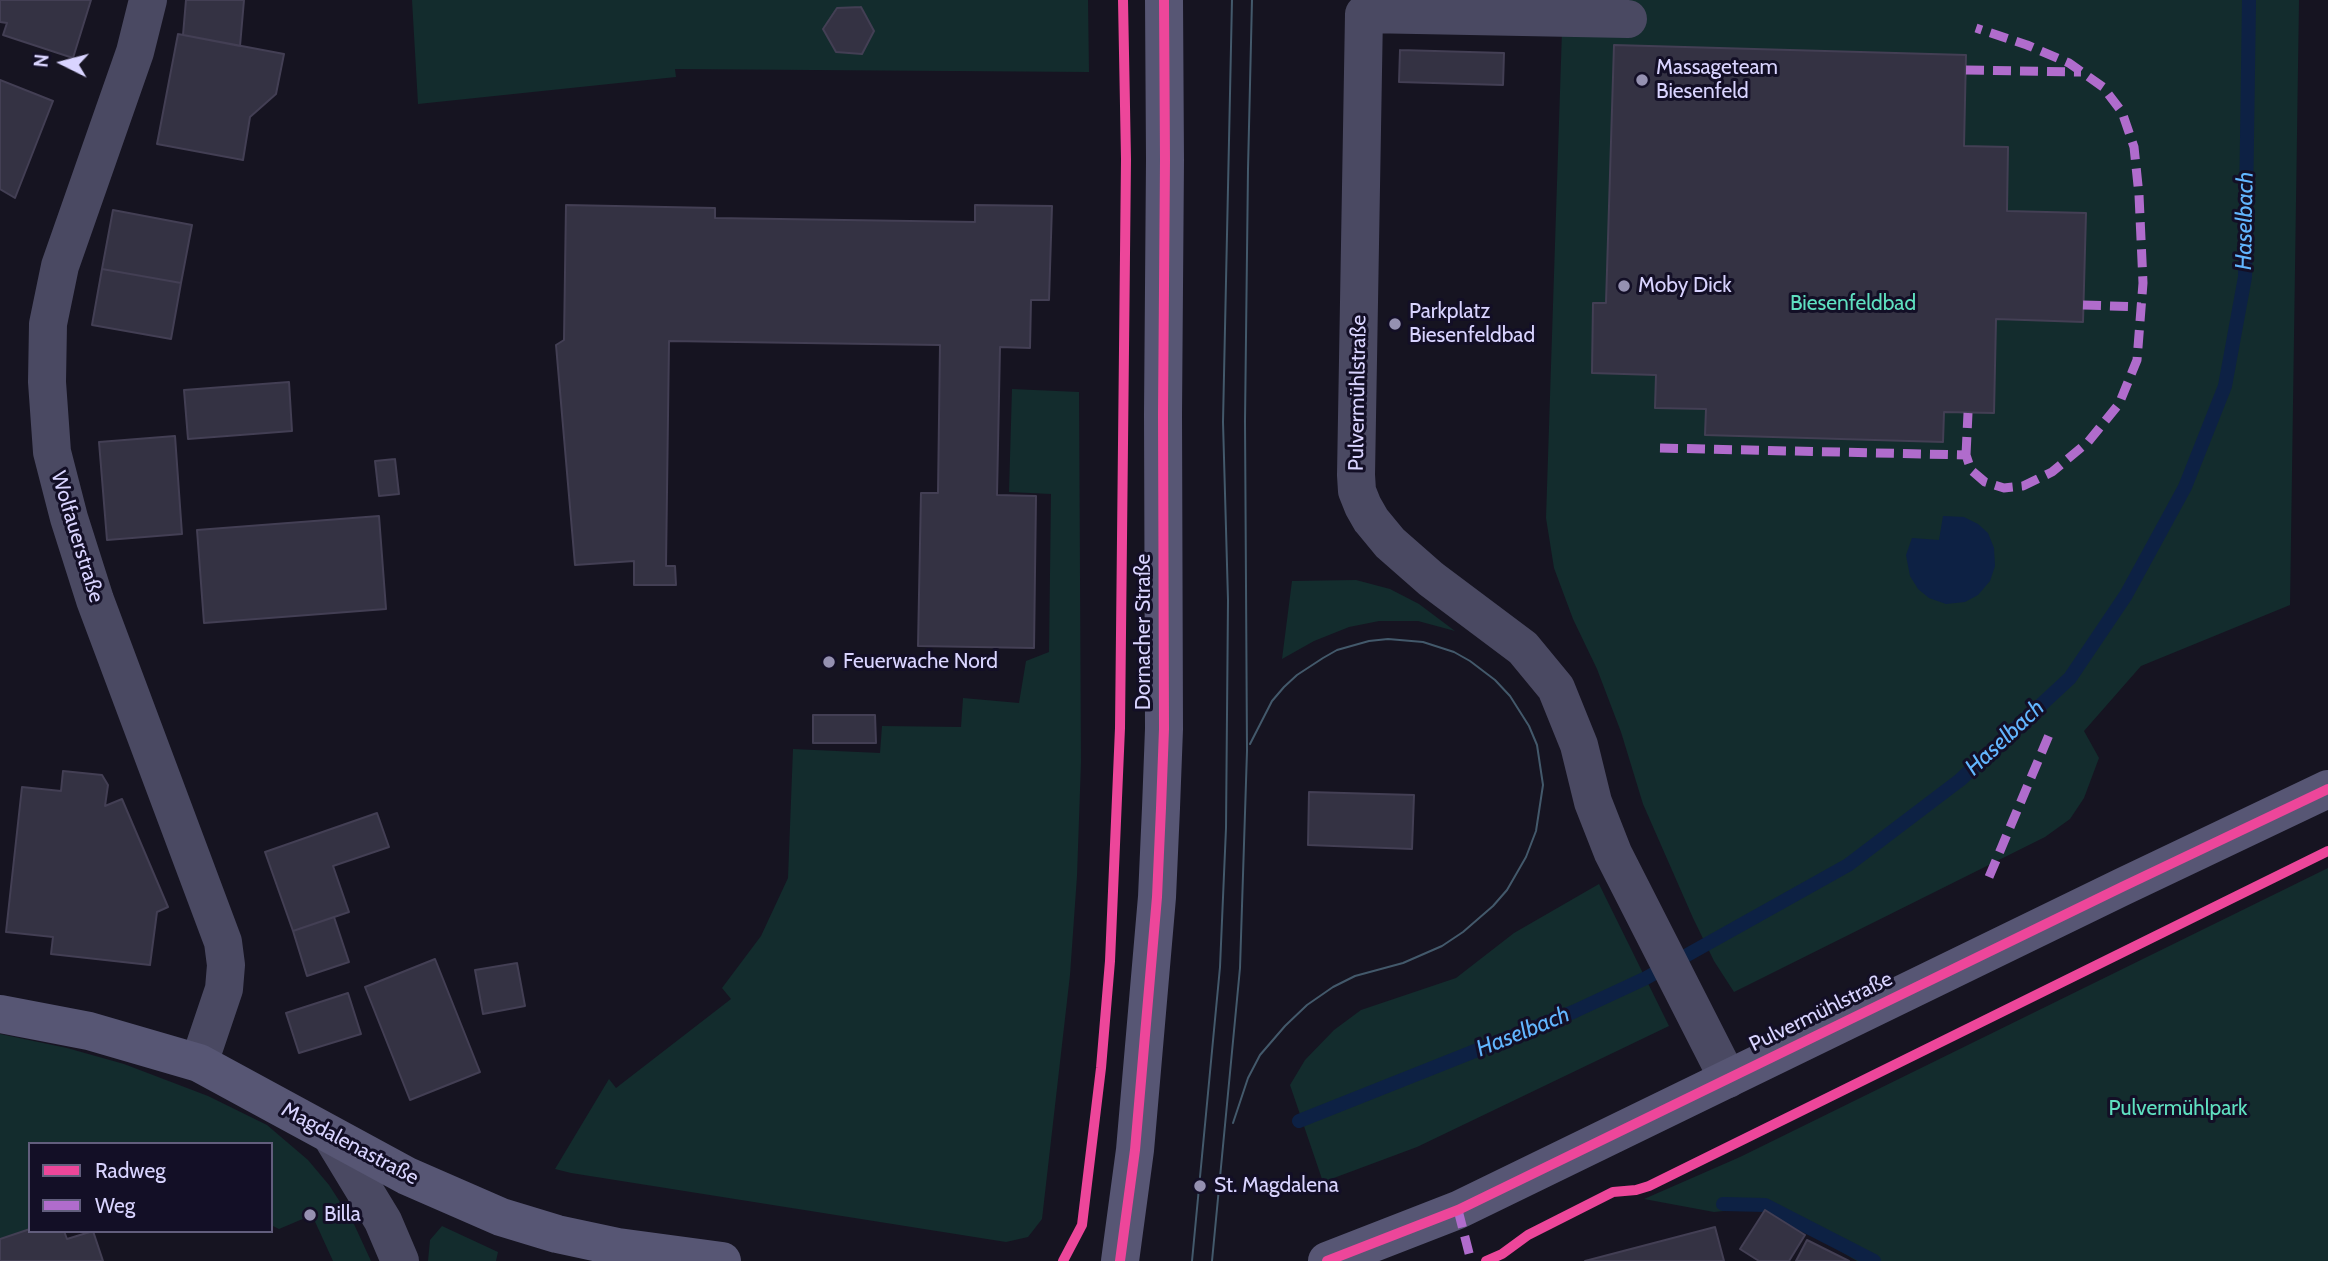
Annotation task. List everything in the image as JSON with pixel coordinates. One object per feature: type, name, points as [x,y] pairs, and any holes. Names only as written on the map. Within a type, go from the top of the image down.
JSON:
[{"type":"street","name":"Wolfauerstraße","points":[[148,0],[135,52],[60,266],[48,324],[47,382],[52,452],[69,518],[95,600],[223,942],[226,965],[224,989],[199,1063]]},
{"type":"street","name":"Dornacher Straße","points":[[1120,1261],[1135,1150],[1157,897],[1164,729],[1164,0]]},
{"type":"street","name":"Pulvermühlstraße","points":[[1628,19],[1364,14],[1357,491],[1371,520],[1390,543],[1431,579],[1523,648],[1556,688],[1579,745],[1593,802],[1613,853],[1728,1079]]},
{"type":"street","name":"Pulvermühlstraße","points":[[1327,1261],[1458,1210],[2328,789]]},
{"type":"street","name":"Magdalenastraße","points":[[0,1014],[89,1031],[199,1063],[407,1176],[501,1217],[557,1234],[618,1247],[706,1260]]},
{"type":"street","points":[[332,1137],[383,1221],[400,1261]]},
{"type":"green space","points":[[412,0],[1088,0],[1089,72],[675,69],[676,77],[418,104]]},
{"type":"green space","name":"Biesenfeldbad","points":[[1563,0],[2299,0],[2290,605],[2141,666],[2084,731],[2099,758],[2084,798],[2070,819],[2045,837],[1734,992],[1714,961],[1693,918],[1643,804],[1621,732],[1554,568],[1546,518]]},
{"type":"green space","points":[[1012,389],[1079,392],[1081,762],[1077,876],[1070,975],[1042,1219],[1028,1237],[1006,1242],[555,1169],[609,1079],[616,1088],[731,999],[722,988],[761,936],[788,878],[793,749],[880,753],[882,726],[961,727],[963,698],[1019,703],[1026,661],[1049,652],[1051,494],[1009,492]]},
{"type":"green space","points":[[1356,580],[1390,589],[1419,604],[1455,631],[1418,621],[1379,621],[1349,627],[1314,641],[1282,659],[1292,581]]},
{"type":"green space","name":"Pulvermühlpark","points":[[2328,868],[2328,1261],[1857,1261],[1765,1207],[1714,1212],[1644,1199],[1740,1157]]},
{"type":"green space","points":[[1599,884],[1669,1026],[1417,1147],[1323,1182],[1290,1085],[1305,1060],[1334,1030],[1361,1010],[1456,978],[1514,933]]},
{"type":"green space","points":[[0,1034],[67,1048],[124,1064],[208,1096],[267,1125],[308,1160],[329,1185],[353,1222],[371,1261],[333,1261],[312,1215],[279,1229],[273,1226],[273,1142],[28,1142],[28,1230],[0,1239]]},
{"type":"green space","points":[[442,1226],[498,1252],[496,1261],[428,1261],[430,1240]]},
{"type":"water","points":[[1943,516],[1964,517],[1978,524],[1988,533],[1994,548],[1995,566],[1990,581],[1978,595],[1965,602],[1946,604],[1929,598],[1918,589],[1910,576],[1906,555],[1912,538],[1939,540]]},
{"type":"building","points":[[0,0],[91,0],[73,58],[3,35],[7,23],[0,22]]},
{"type":"building","points":[[186,0],[244,0],[240,46],[183,35]]},
{"type":"building","points":[[861,7],[874,31],[862,54],[836,52],[823,29],[837,8]]},
{"type":"building","points":[[178,34],[284,54],[276,94],[250,117],[243,160],[157,144]]},
{"type":"building","points":[[1614,45],[1966,55],[1964,146],[2008,147],[2007,211],[2086,213],[2083,322],[1996,319],[1994,413],[1944,412],[1943,442],[1705,435],[1706,409],[1655,408],[1656,375],[1592,373],[1593,303],[1606,303]]},
{"type":"building","points":[[1400,50],[1504,53],[1503,85],[1399,82]]},
{"type":"building","points":[[0,80],[53,101],[15,198],[0,189]]},
{"type":"building","points":[[566,205],[715,208],[715,218],[975,222],[975,205],[1052,206],[1049,300],[1031,300],[1030,348],[1000,347],[997,495],[1036,496],[1034,648],[918,646],[921,493],[938,493],[940,345],[669,341],[666,566],[675,566],[676,585],[634,585],[634,561],[575,565],[556,345],[564,340]]},
{"type":"building","points":[[113,210],[192,225],[181,283],[102,269]]},
{"type":"building","points":[[102,269],[181,283],[171,339],[92,325]]},
{"type":"building","points":[[289,382],[292,431],[188,439],[184,390]]},
{"type":"building","points":[[175,436],[182,534],[107,540],[99,442]]},
{"type":"building","points":[[395,459],[399,494],[379,496],[375,461]]},
{"type":"building","points":[[379,516],[386,609],[204,623],[197,530]]},
{"type":"building","points":[[813,715],[875,715],[876,743],[813,743]]},
{"type":"building","points":[[63,771],[102,775],[108,785],[105,806],[122,799],[168,907],[157,912],[150,965],[51,954],[53,937],[6,932],[22,787],[61,791]]},
{"type":"building","points":[[1309,792],[1414,795],[1412,849],[1308,845]]},
{"type":"building","points":[[377,813],[389,847],[333,866],[349,912],[293,931],[265,852]]},
{"type":"building","points":[[334,917],[349,962],[307,976],[293,931]]},
{"type":"building","points":[[435,959],[480,1072],[410,1100],[365,987]]},
{"type":"building","points":[[517,963],[525,1006],[483,1014],[475,970]]},
{"type":"building","points":[[348,993],[361,1034],[299,1053],[286,1013]]},
{"type":"building","points":[[1765,1210],[1805,1235],[1789,1261],[1759,1261],[1740,1249]]},
{"type":"building","points":[[1715,1227],[1724,1261],[1585,1261]]},
{"type":"building","points":[[28,1230],[28,1233],[65,1233],[67,1239],[94,1233],[103,1261],[0,1261],[0,1239]]},
{"type":"building","points":[[1807,1240],[1849,1261],[1796,1261]]},
{"type":"waterway","name":"Haselbach","points":[[1299,1121],[1573,1012],[1646,978],[1848,865],[1960,780],[2070,678],[2126,595],[2185,487],[2225,386],[2245,277],[2249,0]]},
{"type":"waterway","points":[[1723,1204],[1765,1205],[1874,1261]]},
{"type":"tram line","points":[[1192,1261],[1220,967],[1226,828],[1228,600],[1223,422],[1232,0]]},
{"type":"tram line","points":[[1212,1261],[1240,968],[1247,751],[1245,421],[1252,0]]},
{"type":"tram line","points":[[1233,1123],[1248,1078],[1260,1055],[1307,1005],[1355,976],[1403,963],[1442,946],[1493,906],[1507,890],[1526,857],[1536,831],[1543,785],[1537,745],[1529,726],[1510,696],[1495,680],[1470,661],[1454,652],[1423,642],[1388,639],[1369,641],[1337,650],[1323,658],[1297,675],[1272,701],[1250,744]]},
{"type":"marked path","points":[[1660,448],[1966,455],[1971,470],[1985,482],[2004,488],[2023,486],[2052,472],[2088,442],[2119,404],[2137,360],[2143,283],[2134,147],[2122,112],[2103,87],[2069,63],[1976,28]]},
{"type":"marked path","points":[[1966,70],[2081,72]]},
{"type":"marked path","points":[[2083,305],[2141,307]]},
{"type":"marked path","points":[[1966,455],[1968,413]]},
{"type":"marked path","points":[[1989,877],[2049,735]]},
{"type":"marked path","points":[[1458,1210],[1471,1261]]},
{"type":"cycle path","points":[[1063,1261],[1082,1225],[1101,1068],[1110,961],[1120,728],[1126,159],[1123,0]]},
{"type":"cycle path","points":[[1120,1261],[1135,1150],[1157,897],[1164,729],[1164,0]]},
{"type":"cycle path","points":[[1327,1261],[1458,1210],[2328,789]]},
{"type":"cycle path","points":[[1486,1261],[1502,1254],[1528,1235],[1613,1192],[1649,1186],[2328,851]]},
{"type":"place","name":"Massageteam Biesenfeld","points":[[1642,80]]},
{"type":"place","name":"Moby Dick","points":[[1624,286]]},
{"type":"place","name":"Parkplatz Biesenfeldbad","points":[[1395,324]]},
{"type":"place","name":"Feuerwache Nord","points":[[829,662]]},
{"type":"place","name":"St. Magdalena","points":[[1200,1186]]},
{"type":"place","name":"Billa","points":[[310,1215]]}]
